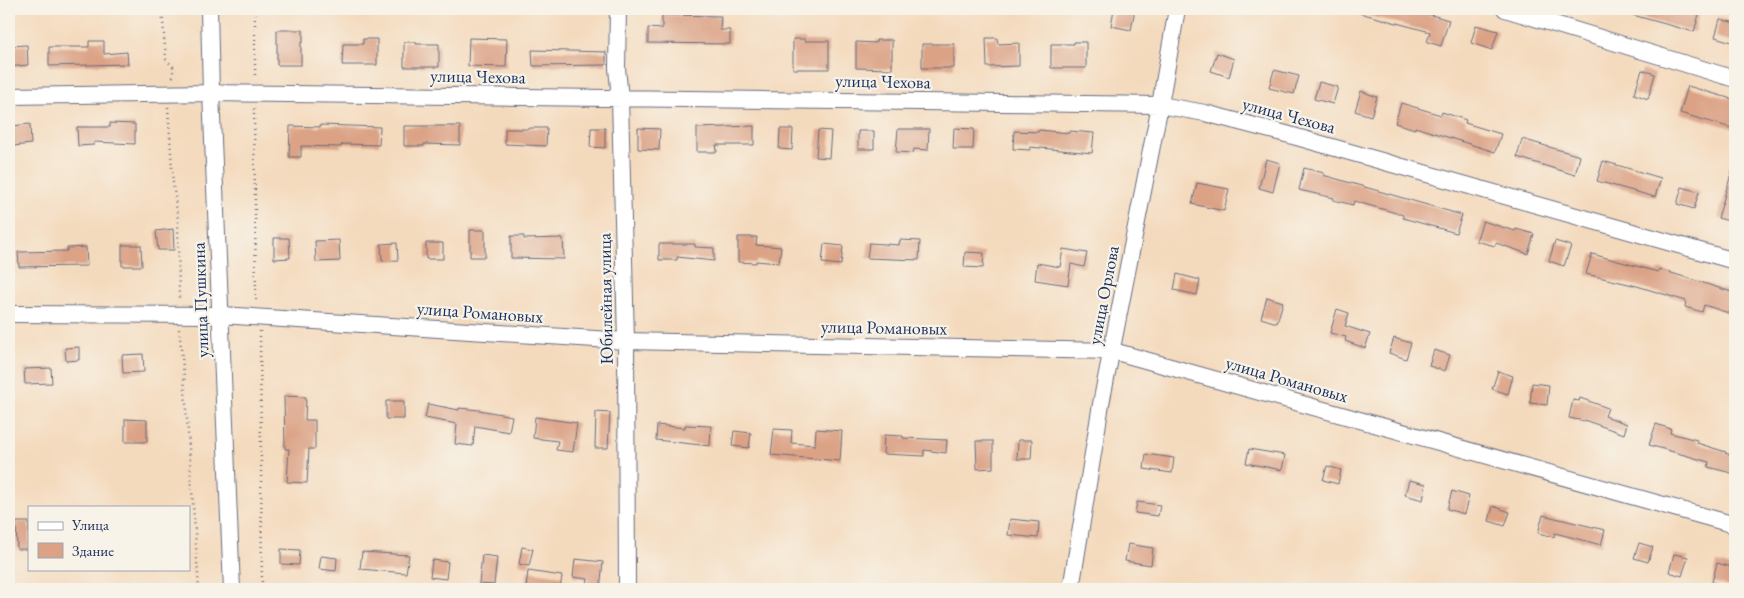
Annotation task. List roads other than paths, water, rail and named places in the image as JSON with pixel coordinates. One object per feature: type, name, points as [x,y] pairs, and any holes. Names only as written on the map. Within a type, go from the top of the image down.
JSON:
[{"type":"street","name":"улица Пушкина","points":[[209,9],[232,589]]},
{"type":"street","name":"Юбилейная улица","points":[[618,9],[617,68],[620,98],[626,341],[627,589]]},
{"type":"street","name":"улица Орлова","points":[[1071,589],[1101,404],[1113,351],[1177,9]]},
{"type":"street","points":[[1506,9],[1735,79]]},
{"type":"street","name":"улица Чехова","points":[[9,96],[211,93],[1160,105],[1205,113],[1286,134],[1735,260]]},
{"type":"street","name":"улица Романовых","points":[[9,314],[221,314],[626,341],[1113,351],[1735,525]]}]
